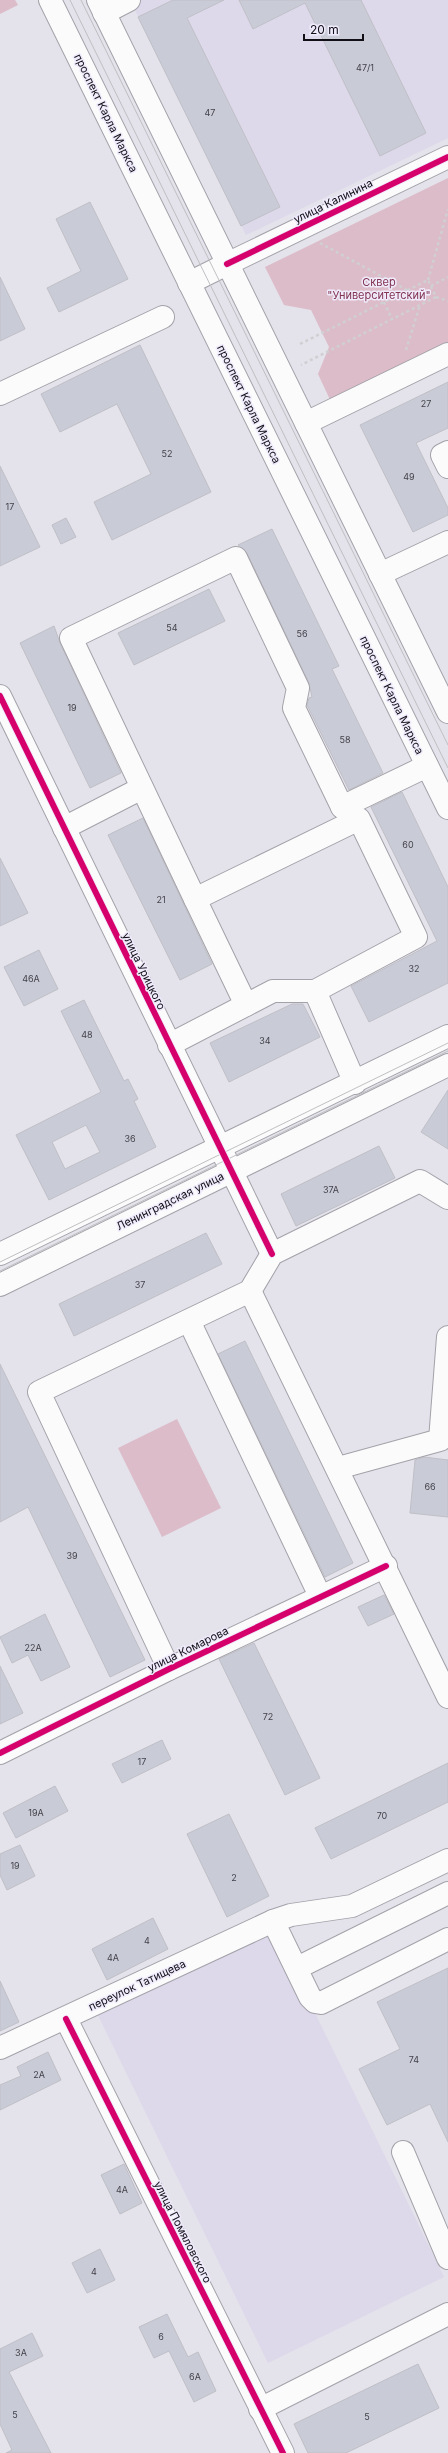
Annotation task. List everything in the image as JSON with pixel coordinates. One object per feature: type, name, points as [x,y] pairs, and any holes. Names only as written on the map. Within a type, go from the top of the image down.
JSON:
[{"type":"main road","name":"проспект Карла Маркса","points":[[50,0],[448,808]]},
{"type":"main road","points":[[129,0],[101,6],[448,712]]},
{"type":"main road","name":"улица Калинина","points":[[189,283],[448,157]]},
{"type":"main road","points":[[0,394],[163,317]]},
{"type":"main road","points":[[306,423],[448,354]]},
{"type":"main road","points":[[448,452],[442,455],[448,467]]},
{"type":"main road","points":[[380,574],[448,542]]},
{"type":"main road","points":[[169,1045],[273,991],[315,991],[416,937],[294,708],[298,688],[236,558],[71,638],[246,1004]]},
{"type":"main road","name":"улица Урицкого","points":[[0,696],[230,1172],[272,1254]]},
{"type":"main road","points":[[195,899],[350,813],[427,766]]},
{"type":"main road","points":[[64,828],[142,788]]},
{"type":"main road","points":[[315,991],[355,1083]]},
{"type":"main road","points":[[0,1254],[355,1083],[448,1036]]},
{"type":"main road","name":"Ленинградская улица","points":[[0,1285],[448,1065]]},
{"type":"main road","points":[[169,1669],[39,1392],[250,1291],[272,1254],[420,1181],[448,1198]]},
{"type":"main road","points":[[250,1291],[386,1566],[448,1697]]},
{"type":"main road","points":[[189,1321],[320,1596]]},
{"type":"main road","points":[[338,1468],[440,1440],[448,1337]]},
{"type":"main road","name":"улица Комарова","points":[[0,1753],[169,1669],[386,1566]]},
{"type":"main road","name":"переулок Татищева","points":[[0,2048],[66,2019],[273,1921],[291,1915],[352,1906],[448,1860]]},
{"type":"main road","points":[[297,1968],[448,1893]]},
{"type":"main road","points":[[273,1921],[310,1997],[315,2002],[321,2003],[448,1939]]},
{"type":"main road","name":"улица Помяловского","points":[[66,2019],[283,2453]]},
{"type":"main road","points":[[403,2152],[448,2258]]},
{"type":"main road","points":[[260,2409],[448,2314]]},
{"type":"path","points":[[448,209],[428,280],[436,297],[448,301]]},
{"type":"path","points":[[297,230],[408,290]]},
{"type":"path","points":[[430,286],[448,277]]},
{"type":"path","points":[[300,344],[428,280]]},
{"type":"path","points":[[308,361],[436,297]]},
{"type":"path","points":[[384,302],[392,319]]},
{"type":"path","points":[[397,379],[420,305]]},
{"type":"shaded area","points":[[130,0],[448,0],[448,138],[246,235]]},
{"type":"shaded area","points":[[271,1923],[444,2277],[268,2363],[95,2009]]},
{"type":"green space","points":[[0,0],[15,0],[18,5],[0,14]]},
{"type":"green space","name":"Сквер \"Университетский\"","points":[[448,178],[448,350],[333,406],[318,374],[329,347],[311,310],[284,305],[265,267]]},
{"type":"green space","points":[[177,1419],[221,1508],[162,1537],[118,1448]]},
{"type":"building","points":[[173,0],[224,0],[187,18],[280,207],[241,226],[138,17]]},
{"type":"building","points":[[239,0],[361,0],[426,133],[380,156],[305,3],[253,29]]},
{"type":"building","points":[[90,202],[128,279],[59,312],[47,288],[81,271],[56,219]]},
{"type":"building","points":[[0,277],[25,329],[0,341]]},
{"type":"building","points":[[140,345],[211,492],[112,540],[94,502],[151,474],[117,404],[60,432],[41,394]]},
{"type":"building","points":[[448,382],[448,428],[416,443],[448,508],[448,515],[413,532],[360,425]]},
{"type":"building","points":[[0,466],[40,547],[0,566]]},
{"type":"building","points":[[66,518],[76,537],[61,544],[52,525]]},
{"type":"building","points":[[272,529],[339,666],[332,669],[383,773],[349,790],[307,705],[309,698],[312,697],[309,683],[247,553],[238,545]]},
{"type":"building","points":[[209,589],[225,621],[134,665],[118,633]]},
{"type":"building","points":[[54,626],[60,643],[121,773],[90,788],[20,643]]},
{"type":"building","points":[[402,792],[448,887],[448,983],[369,1022],[351,986],[437,941],[371,807]]},
{"type":"building","points":[[143,818],[212,964],[180,980],[108,835]]},
{"type":"building","points":[[0,858],[28,913],[0,926]]},
{"type":"building","points":[[39,950],[58,989],[24,1006],[4,967]]},
{"type":"building","points":[[84,1000],[124,1081],[128,1079],[138,1099],[134,1101],[156,1147],[49,1200],[16,1135],[101,1092],[61,1011]],"holes":[[[86,1125],[100,1152],[65,1169],[52,1142]]]},
{"type":"building","points":[[292,1004],[303,1004],[320,1037],[229,1082],[210,1043]]},
{"type":"building","points":[[448,1090],[448,1149],[421,1132]]},
{"type":"building","points":[[379,1146],[395,1178],[296,1226],[281,1194]]},
{"type":"building","points":[[206,1233],[222,1264],[74,1336],[59,1304]]},
{"type":"building","points":[[245,1341],[353,1563],[325,1577],[218,1354]]},
{"type":"building","points":[[0,1364],[145,1660],[110,1677],[28,1507],[0,1522]]},
{"type":"building","points":[[424,1457],[448,1460],[448,1517],[410,1513],[415,1460]]},
{"type":"building","points":[[384,1595],[394,1614],[368,1626],[358,1607]]},
{"type":"building","points":[[45,1614],[70,1667],[41,1681],[28,1655],[12,1663],[0,1637]]},
{"type":"building","points":[[254,1643],[320,1778],[285,1795],[219,1659]]},
{"type":"building","points":[[0,1666],[23,1713],[0,1724]]},
{"type":"building","points":[[162,1740],[171,1759],[122,1783],[112,1764]]},
{"type":"building","points":[[448,1763],[448,1802],[331,1859],[315,1828]]},
{"type":"building","points":[[55,1786],[68,1811],[16,1838],[3,1813]]},
{"type":"building","points":[[229,1814],[269,1896],[227,1917],[187,1834]]},
{"type":"building","points":[[20,1845],[35,1876],[7,1890],[0,1875],[0,1854]]},
{"type":"building","points":[[153,1918],[168,1949],[107,1980],[92,1949]]},
{"type":"building","points":[[448,1968],[448,2142],[430,2104],[387,2125],[359,2069],[400,2049],[377,2002]]},
{"type":"building","points":[[0,1981],[19,2022],[0,2031]]},
{"type":"building","points":[[48,2052],[61,2080],[0,2110],[0,2085],[21,2076],[17,2067]]},
{"type":"building","points":[[124,2164],[142,2203],[120,2214],[101,2175]]},
{"type":"building","points":[[100,2249],[115,2280],[87,2293],[72,2263]]},
{"type":"building","points":[[167,2314],[188,2357],[198,2352],[216,2391],[194,2402],[169,2351],[154,2358],[139,2327]]},
{"type":"building","points":[[32,2333],[43,2356],[9,2372],[51,2453],[6,2453],[12,2450],[0,2424],[0,2349]]},
{"type":"building","points":[[418,2364],[439,2408],[346,2453],[308,2453],[294,2424]]},
{"type":"tram line","points":[[70,0],[448,768]]},
{"type":"tram line","points":[[81,0],[448,745]]},
{"type":"tram line","points":[[0,1262],[448,1043]]},
{"type":"tram line","points":[[0,1271],[448,1051]]},
{"type":"cycle path","points":[[227,264],[448,157]]},
{"type":"cycle path","points":[[0,696],[272,1254]]},
{"type":"cycle path","points":[[0,1753],[169,1669],[386,1566]]},
{"type":"cycle path","points":[[66,2019],[283,2453]]}]
